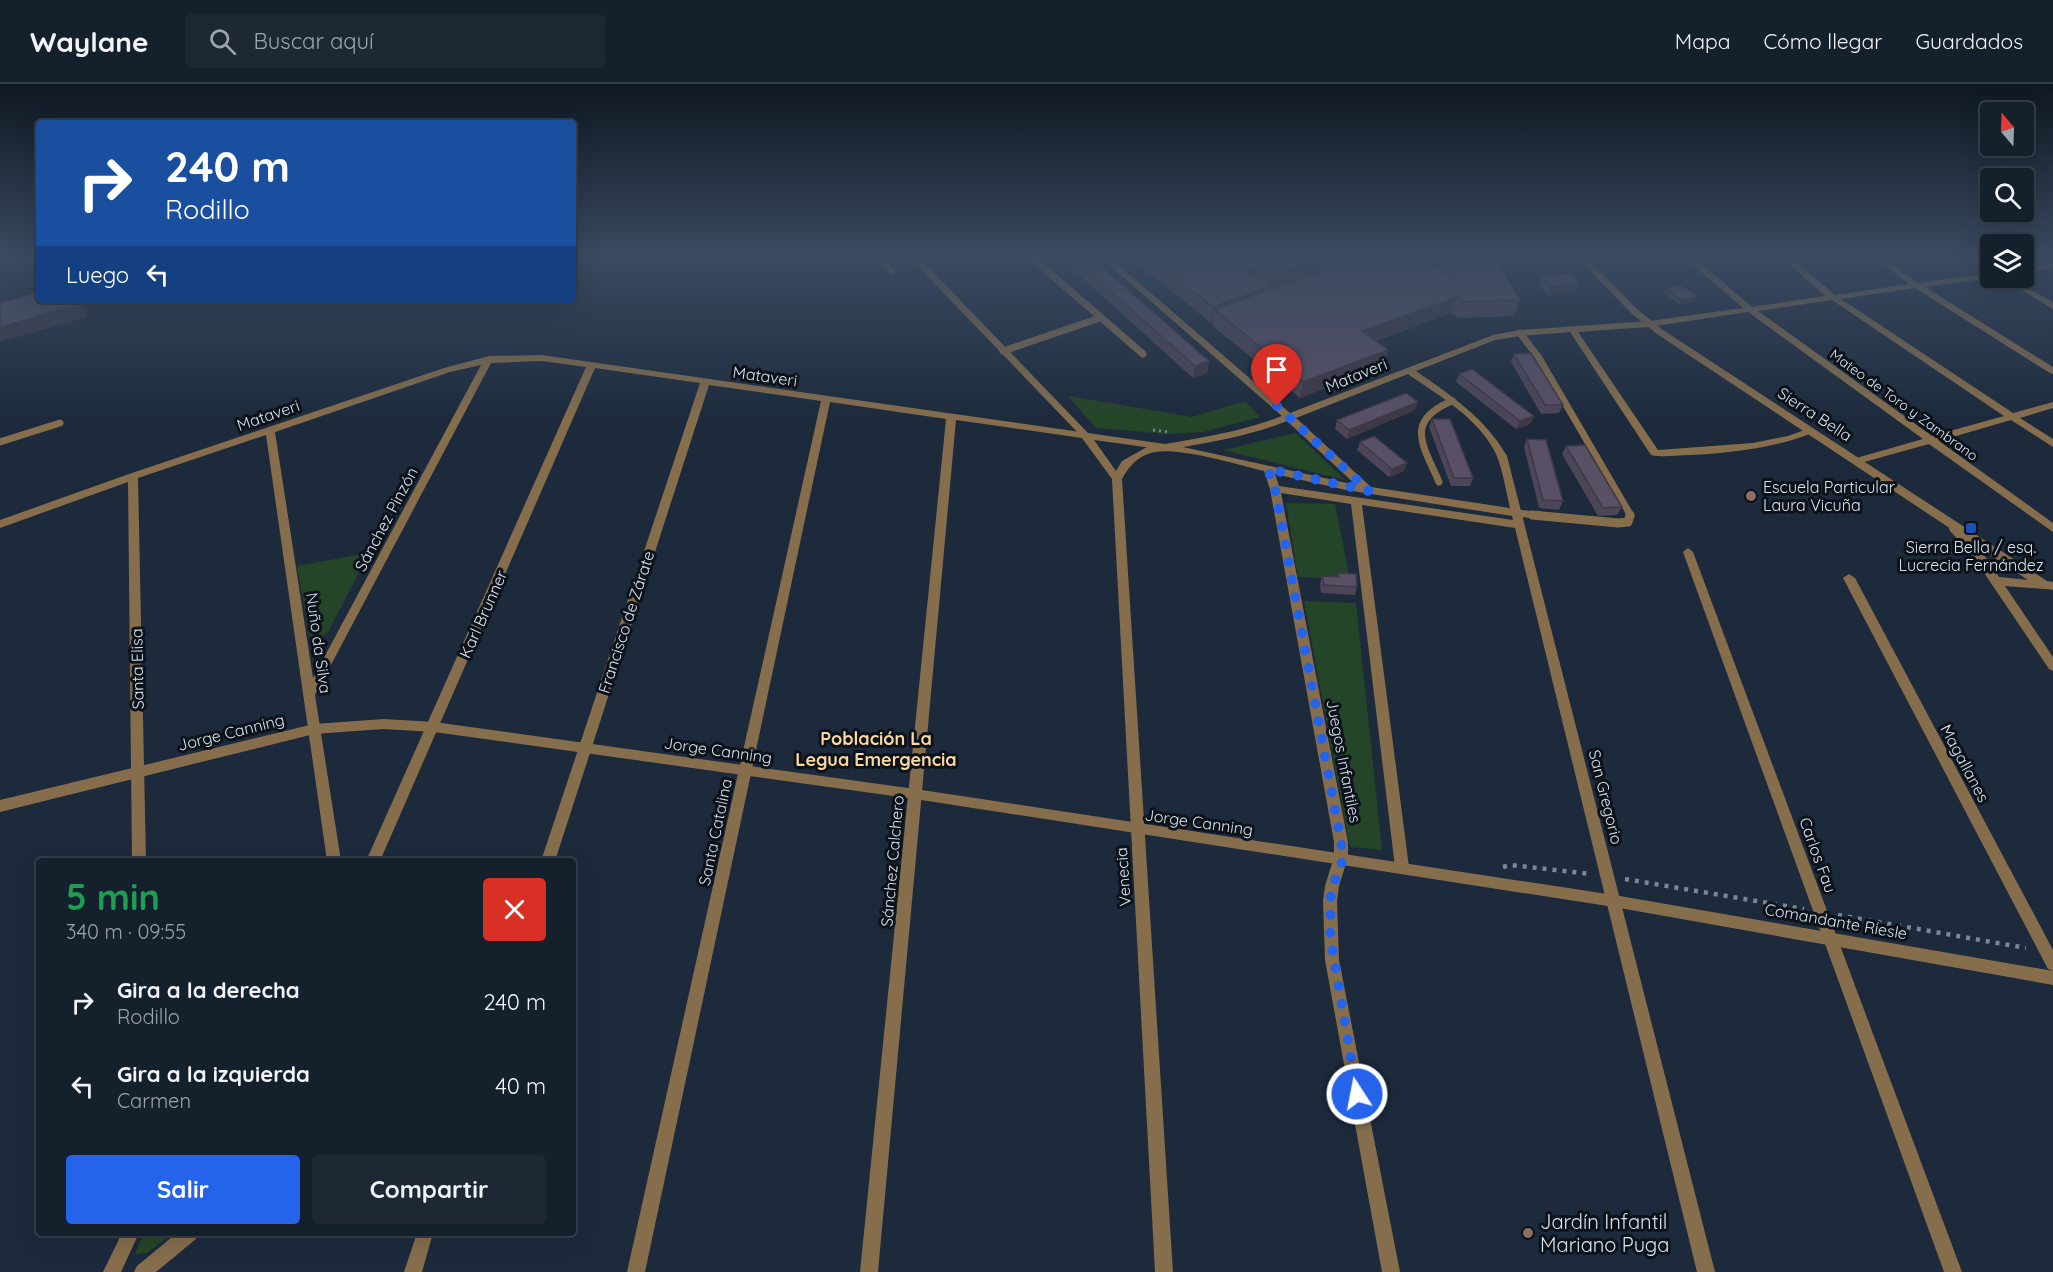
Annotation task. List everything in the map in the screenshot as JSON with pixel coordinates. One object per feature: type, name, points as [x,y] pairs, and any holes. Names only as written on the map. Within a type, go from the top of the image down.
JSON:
[{"type":"street","points":[[1166,310],[1290,418],[1369,491]]},
{"type":"street","name":"Sierra Bella","points":[[1635,310],[1649,324],[1948,522],[2049,586]]},
{"type":"street","name":"Mataveri","points":[[0,524],[133,476],[447,370],[489,359],[542,358],[1161,447],[1241,434],[1290,418],[1493,338],[1520,333],[1649,324],[1742,310]]},
{"type":"street","name":"Mateo de Toro y Zambrano","points":[[1754,310],[1935,439],[2053,519]]},
{"type":"street","points":[[1860,310],[2016,415],[2053,436]]},
{"type":"street","points":[[1959,310],[2053,371]]},
{"type":"street","points":[[1963,310],[2053,364]]},
{"type":"street","points":[[1572,329],[1655,453],[1757,447],[1810,431]]},
{"type":"street","name":"Sánchez Pinzón","points":[[310,694],[489,359]]},
{"type":"street","name":"Karl Brunner","points":[[374,858],[591,366]]},
{"type":"street","name":"San Gregorio","points":[[1408,370],[1452,401],[1491,435],[1502,456],[1706,1272]]},
{"type":"street","name":"Francisco de Zárate","points":[[549,858],[705,382]]},
{"type":"street","name":"Santa Catalina","points":[[636,1272],[826,399]]},
{"type":"street","points":[[1857,461],[2053,405]]},
{"type":"street","points":[[2016,415],[2053,444]]},
{"type":"street","name":"Sánchez Calchero","points":[[869,1272],[951,417]]},
{"type":"street","name":"Nuño da Silva","points":[[270,430],[334,858]]},
{"type":"street","points":[[1085,435],[1117,479],[1122,468],[1131,459],[1145,451],[1161,447],[1204,454],[1369,491],[1519,519]]},
{"type":"street","name":"Mateo de Toro y Zambrano","points":[[1935,439],[2053,528]]},
{"type":"street","name":"Juegos Infantiles","points":[[1268,469],[1275,489],[1343,859]]},
{"type":"street","name":"Santa Elisa","points":[[133,476],[139,858]]},
{"type":"street","name":"Venecia","points":[[1117,479],[1164,1272]]},
{"type":"street","points":[[1275,489],[1356,503],[1519,519]]},
{"type":"street","points":[[1356,503],[1402,867]]},
{"type":"street","points":[[1948,522],[1969,543],[2053,666]]},
{"type":"street","name":"Carlos Fau","points":[[1688,552],[1953,1272]]},
{"type":"street","name":"Magallanes","points":[[1849,578],[2053,964]]},
{"type":"street","name":"Sierra Bella","points":[[1995,580],[2049,586]]},
{"type":"street","name":"Jorge Canning","points":[[0,806],[314,729],[384,724],[434,727],[915,794],[1137,830],[1402,867],[1614,901]]},
{"type":"street","points":[[1343,859],[1331,891],[1332,960],[1390,1272]]},
{"type":"street","name":"Comandante Riesle","points":[[1614,901],[2053,978]]},
{"type":"street","points":[[112,1272],[130,1236]]},
{"type":"street","points":[[143,1272],[186,1236]]},
{"type":"street","points":[[413,1272],[425,1236]]},
{"type":"lane","points":[[965,310],[1085,435]]},
{"type":"lane","points":[[1091,310],[1143,354]]},
{"type":"lane","points":[[1003,351],[1100,318]]},
{"type":"lane","points":[[1519,519],[1618,523],[1628,522],[1631,516],[1539,358],[1520,333]]},
{"type":"lane","points":[[1439,482],[1421,435],[1420,426],[1423,417],[1430,410],[1452,401]]},
{"type":"lane","points":[[0,442],[60,423]]},
{"type":"path","points":[[1150,430],[1172,432]]},
{"type":"green space","points":[[1068,396],[1192,417],[1245,401],[1260,417],[1203,432],[1167,434],[1096,428]]},
{"type":"green space","points":[[1296,433],[1345,480],[1223,450]]},
{"type":"green space","points":[[1286,503],[1335,504],[1350,579],[1298,577]]},
{"type":"green space","points":[[369,553],[328,632],[318,639],[309,635],[297,566]]},
{"type":"green space","points":[[1304,601],[1356,603],[1382,850],[1350,847]]},
{"type":"green space","points":[[143,1236],[169,1236],[147,1253],[135,1254]]},
{"type":"building","points":[[0,310],[59,310],[0,327]]},
{"type":"building","points":[[1132,310],[1151,310],[1209,361],[1195,366]]},
{"type":"building","points":[[1216,310],[1419,310],[1362,331],[1388,350],[1303,382]]},
{"type":"building","points":[[1531,353],[1563,405],[1545,405],[1514,354]]},
{"type":"building","points":[[1472,369],[1534,416],[1520,421],[1459,374]]},
{"type":"building","points":[[1406,393],[1418,402],[1349,430],[1337,420]]},
{"type":"building","points":[[1432,419],[1450,419],[1473,478],[1454,478]]},
{"type":"building","points":[[1374,436],[1407,463],[1392,469],[1360,442]]},
{"type":"building","points":[[1527,439],[1546,440],[1563,501],[1543,500]]},
{"type":"building","points":[[1585,445],[1622,507],[1603,508],[1566,446]]},
{"type":"building","points":[[1338,573],[1356,574],[1357,587],[1324,585],[1322,576],[1339,577]]},
{"type":"place","name":"Escuela Particular Laura Vicuña","points":[[1751,496]]},
{"type":"place","name":"Sierra Bella / esq. Lucrecia Fernández","points":[[1971,528]]},
{"type":"place","name":"Jardín Infantil Mariano Puga","points":[[1528,1233]]},
{"type":"district","name":"Población La Legua Emergencia","points":[[876,749]]},
{"type":"route","points":[[1277,406],[1369,491],[1268,469],[1275,489],[1341,842],[1343,859],[1331,891],[1330,935],[1332,960],[1357,1094]]}]
